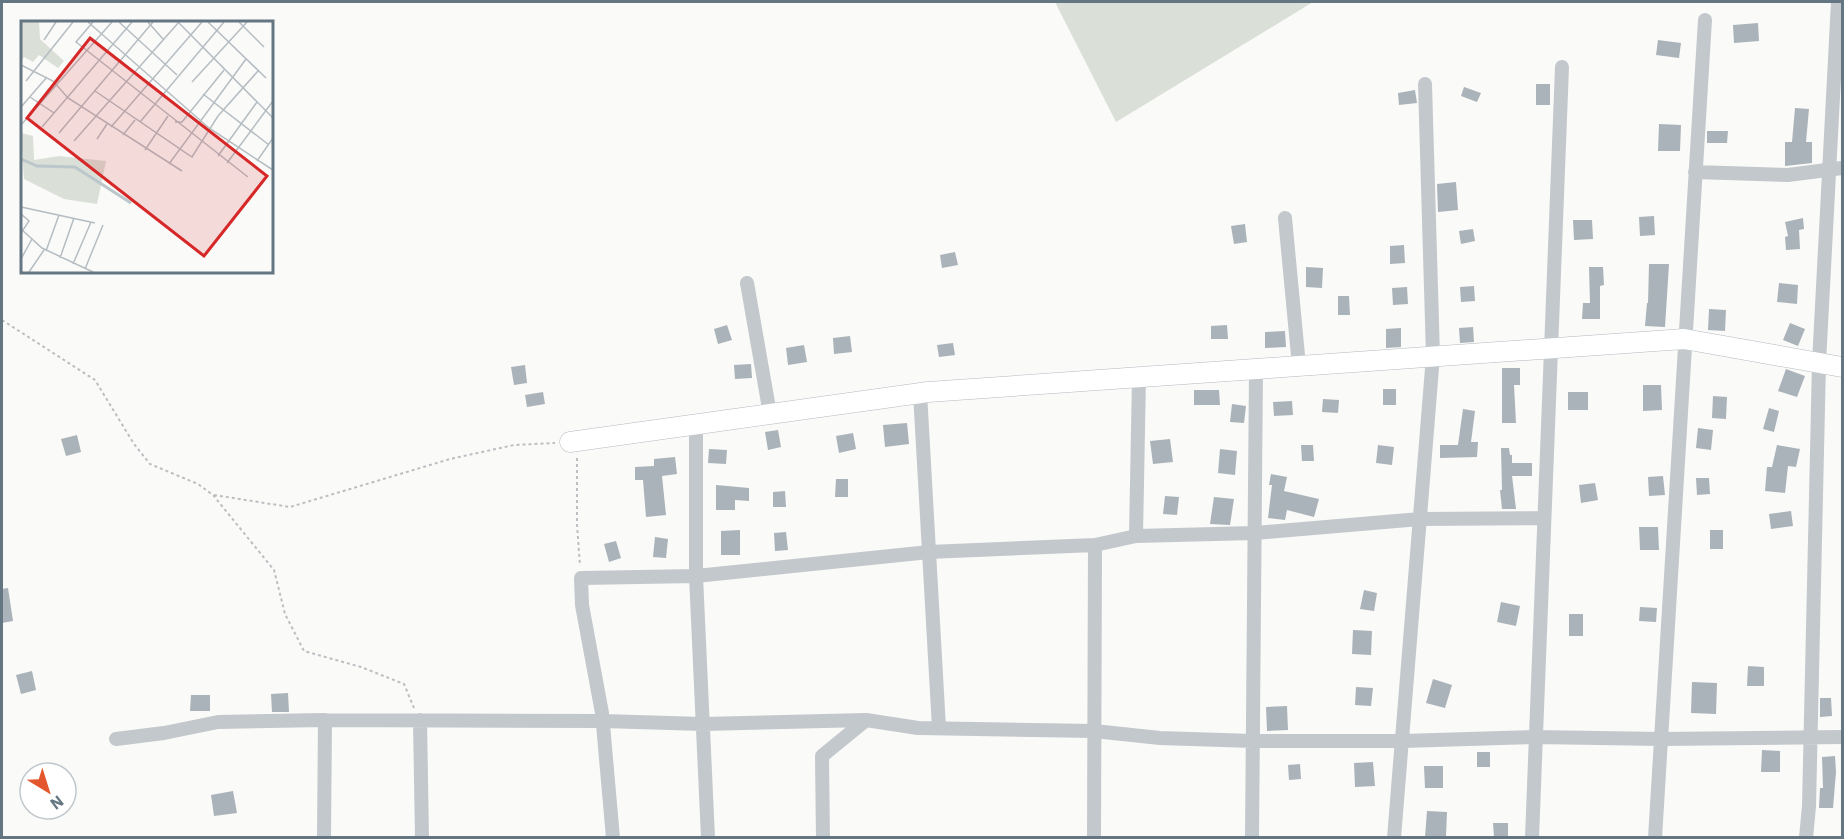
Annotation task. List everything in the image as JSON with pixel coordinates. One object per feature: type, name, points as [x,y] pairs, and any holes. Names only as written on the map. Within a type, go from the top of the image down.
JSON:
[{"type":"street","points":[[1806,837],[1811,737],[1819,363],[1836,169],[1839,2]]},
{"type":"street","points":[[1655,837],[1705,20]]},
{"type":"street","points":[[1532,837],[1562,67]]},
{"type":"street","points":[[1394,837],[1433,356],[1425,84]]},
{"type":"street","points":[[1695,172],[1788,175],[1836,169]]},
{"type":"street","points":[[1285,218],[1299,366]]},
{"type":"street","points":[[747,283],[770,414]]},
{"type":"street","points":[[574,441],[920,393],[1684,339],[1842,367]]},
{"type":"street","points":[[1252,837],[1256,369]]},
{"type":"street","points":[[1136,536],[1139,377]]},
{"type":"street","points":[[920,393],[939,728]]},
{"type":"street","points":[[696,424],[696,576],[708,837]]},
{"type":"street","points":[[613,837],[603,721],[582,605],[581,578],[696,576],[929,552],[1095,545],[1136,536],[1255,533],[1420,519],[1544,518]]},
{"type":"street","points":[[1094,837],[1095,545]]},
{"type":"street","points":[[116,739],[218,723],[325,720],[603,721],[703,724],[866,720],[918,728],[1094,731],[1160,738],[1253,741],[1403,741],[1536,737],[1660,739],[1842,737]]},
{"type":"street","points":[[324,837],[325,720]]},
{"type":"street","points":[[420,720],[422,837]]},
{"type":"street","points":[[823,837],[822,756],[866,720]]},
{"type":"path","points":[[2,320],[95,380],[134,444],[150,464],[198,484],[213,495],[274,570],[285,614],[304,651],[361,667],[404,684],[420,720]]},
{"type":"path","points":[[213,495],[290,507],[460,457],[514,445],[574,441],[581,578]]},
{"type":"shaded area","points":[[1055,2],[1313,2],[1116,122]]},
{"type":"building","points":[[1758,23],[1759,41],[1734,43],[1733,25]]},
{"type":"building","points":[[1658,40],[1681,43],[1679,58],[1656,55]]},
{"type":"building","points":[[1536,84],[1550,84],[1550,105],[1536,105]]},
{"type":"building","points":[[1464,87],[1481,93],[1477,102],[1461,96]]},
{"type":"building","points":[[1415,90],[1417,103],[1399,105],[1398,93]]},
{"type":"building","points":[[1795,108],[1809,109],[1806,142],[1812,142],[1812,163],[1785,166],[1785,142],[1792,142]]},
{"type":"building","points":[[1659,124],[1681,125],[1680,151],[1658,151]]},
{"type":"building","points":[[1707,131],[1728,131],[1727,143],[1707,143]]},
{"type":"building","points":[[1456,182],[1458,210],[1438,212],[1437,184]]},
{"type":"building","points":[[1654,216],[1655,235],[1640,236],[1639,217]]},
{"type":"building","points":[[1803,218],[1804,229],[1799,230],[1800,249],[1786,250],[1785,237],[1788,236],[1785,222]]},
{"type":"building","points":[[1573,220],[1592,220],[1593,239],[1574,240]]},
{"type":"building","points":[[1245,224],[1247,242],[1234,244],[1231,226]]},
{"type":"building","points":[[1473,229],[1475,241],[1461,244],[1459,231]]},
{"type":"building","points":[[1404,245],[1405,263],[1390,264],[1390,246]]},
{"type":"building","points":[[955,252],[958,265],[942,268],[940,255]]},
{"type":"building","points":[[1649,264],[1669,264],[1665,327],[1645,326]]},
{"type":"building","points":[[1306,267],[1323,268],[1322,288],[1306,287]]},
{"type":"building","points":[[1589,267],[1603,267],[1604,285],[1600,286],[1600,319],[1582,319],[1583,303],[1590,303]]},
{"type":"building","points":[[1779,283],[1798,285],[1797,304],[1777,302]]},
{"type":"building","points":[[1474,286],[1475,301],[1461,302],[1460,287]]},
{"type":"building","points":[[1407,287],[1408,304],[1393,305],[1392,288]]},
{"type":"building","points":[[1338,296],[1349,296],[1350,315],[1338,315]]},
{"type":"building","points":[[1709,309],[1726,310],[1725,331],[1708,330]]},
{"type":"building","points":[[1790,323],[1805,329],[1798,346],[1783,340]]},
{"type":"building","points":[[727,325],[732,340],[718,344],[714,329]]},
{"type":"building","points":[[1227,325],[1228,339],[1211,339],[1211,326]]},
{"type":"building","points":[[1473,327],[1474,342],[1460,343],[1459,328]]},
{"type":"building","points":[[1401,328],[1401,347],[1386,348],[1386,329]]},
{"type":"building","points":[[1285,331],[1286,347],[1265,348],[1265,332]]},
{"type":"building","points":[[850,336],[852,352],[834,354],[833,338]]},
{"type":"building","points":[[953,343],[955,355],[939,357],[937,345]]},
{"type":"building","points":[[804,345],[807,362],[788,365],[786,348]]},
{"type":"building","points":[[751,364],[752,378],[735,379],[734,365]]},
{"type":"building","points":[[525,365],[527,383],[514,385],[511,367]]},
{"type":"building","points":[[1502,368],[1520,368],[1520,385],[1514,385],[1516,423],[1502,423]]},
{"type":"building","points":[[1786,369],[1805,376],[1797,397],[1778,391]]},
{"type":"building","points":[[1643,385],[1661,385],[1662,410],[1643,411]]},
{"type":"building","points":[[1383,389],[1396,389],[1396,405],[1383,405]]},
{"type":"building","points":[[1194,390],[1219,390],[1220,405],[1194,405]]},
{"type":"building","points":[[543,392],[545,404],[527,407],[525,395]]},
{"type":"building","points":[[1568,392],[1588,392],[1588,410],[1568,410]]},
{"type":"building","points":[[1713,396],[1727,397],[1726,419],[1712,418]]},
{"type":"building","points":[[1323,399],[1339,400],[1338,413],[1322,412]]},
{"type":"building","points":[[1292,401],[1293,415],[1274,416],[1273,402]]},
{"type":"building","points":[[1232,404],[1246,406],[1244,423],[1230,422]]},
{"type":"building","points":[[1769,408],[1779,411],[1774,432],[1763,429]]},
{"type":"building","points":[[1463,409],[1475,411],[1471,442],[1478,442],[1477,457],[1440,458],[1440,445],[1458,445]]},
{"type":"building","points":[[907,423],[909,444],[885,447],[883,425]]},
{"type":"building","points":[[1698,428],[1713,430],[1711,450],[1696,448]]},
{"type":"building","points":[[778,430],[781,447],[768,450],[765,432]]},
{"type":"building","points":[[853,433],[856,449],[839,453],[836,436]]},
{"type":"building","points":[[77,435],[81,452],[66,456],[61,439]]},
{"type":"building","points":[[1170,439],[1173,462],[1153,464],[1150,441]]},
{"type":"building","points":[[1301,445],[1313,445],[1314,461],[1302,461]]},
{"type":"building","points":[[1378,445],[1394,447],[1392,465],[1376,463]]},
{"type":"building","points":[[1777,445],[1800,449],[1796,467],[1788,466],[1785,493],[1765,491],[1767,467],[1772,467]]},
{"type":"building","points":[[1501,448],[1509,448],[1512,463],[1532,463],[1532,476],[1512,476],[1516,509],[1502,509]]},
{"type":"building","points":[[709,449],[727,450],[726,464],[708,463]]},
{"type":"building","points":[[1220,449],[1237,451],[1235,475],[1218,473]]},
{"type":"building","points":[[675,457],[677,474],[662,476],[666,515],[646,517],[643,480],[635,480],[635,467],[654,466],[654,459]]},
{"type":"building","points":[[1271,474],[1287,477],[1284,491],[1319,499],[1314,517],[1287,510],[1285,520],[1268,518]]},
{"type":"building","points":[[1663,476],[1665,495],[1649,496],[1648,477]]},
{"type":"building","points":[[1696,478],[1709,478],[1710,494],[1697,495]]},
{"type":"building","points":[[836,479],[848,479],[848,497],[835,497]]},
{"type":"building","points":[[1595,483],[1598,500],[1581,503],[1579,485]]},
{"type":"building","points":[[716,485],[749,488],[749,501],[735,500],[735,510],[716,510]]},
{"type":"building","points":[[785,491],[786,507],[773,507],[773,492]]},
{"type":"building","points":[[1165,496],[1179,497],[1177,515],[1163,514]]},
{"type":"building","points":[[1214,497],[1234,499],[1230,525],[1210,524]]},
{"type":"building","points":[[1791,511],[1793,526],[1771,529],[1769,514]]},
{"type":"building","points":[[1639,527],[1658,527],[1659,550],[1640,550]]},
{"type":"building","points":[[740,530],[740,555],[721,555],[721,531]]},
{"type":"building","points":[[1710,530],[1723,530],[1723,549],[1710,549]]},
{"type":"building","points":[[786,532],[788,550],[775,551],[774,533]]},
{"type":"building","points":[[655,537],[668,539],[666,558],[653,557]]},
{"type":"building","points":[[616,541],[621,558],[609,562],[604,544]]},
{"type":"building","points":[[8,588],[13,621],[2,623],[2,589]]},
{"type":"building","points":[[1364,590],[1377,593],[1374,611],[1360,609]]},
{"type":"building","points":[[1501,602],[1520,606],[1516,626],[1497,622]]},
{"type":"building","points":[[1640,607],[1657,608],[1656,622],[1639,621]]},
{"type":"building","points":[[1569,614],[1583,614],[1583,636],[1569,636]]},
{"type":"building","points":[[1353,630],[1372,631],[1371,655],[1352,654]]},
{"type":"building","points":[[1748,666],[1764,667],[1764,686],[1747,686]]},
{"type":"building","points":[[32,671],[36,690],[21,694],[16,675]]},
{"type":"building","points":[[1433,679],[1452,685],[1445,708],[1426,703]]},
{"type":"building","points":[[1692,682],[1717,683],[1716,714],[1691,713]]},
{"type":"building","points":[[1356,687],[1373,688],[1371,706],[1355,705]]},
{"type":"building","points":[[288,693],[289,712],[272,712],[271,694]]},
{"type":"building","points":[[191,695],[210,695],[210,711],[190,711]]},
{"type":"building","points":[[1820,698],[1831,698],[1832,716],[1820,717]]},
{"type":"building","points":[[1287,706],[1288,730],[1267,731],[1266,707]]},
{"type":"building","points":[[1762,750],[1780,751],[1780,772],[1761,772]]},
{"type":"building","points":[[1477,752],[1490,752],[1490,767],[1477,767]]},
{"type":"building","points":[[1835,756],[1833,808],[1819,808],[1820,788],[1823,788],[1822,757]]},
{"type":"building","points":[[1373,762],[1375,786],[1355,787],[1354,763]]},
{"type":"building","points":[[1300,764],[1301,779],[1289,780],[1288,765]]},
{"type":"building","points":[[1424,766],[1443,766],[1443,788],[1425,788]]},
{"type":"building","points":[[233,791],[237,813],[214,816],[211,795]]},
{"type":"building","points":[[1427,811],[1447,812],[1446,837],[1425,837]]},
{"type":"building","points":[[1493,823],[1508,823],[1508,837],[1494,837]]}]
